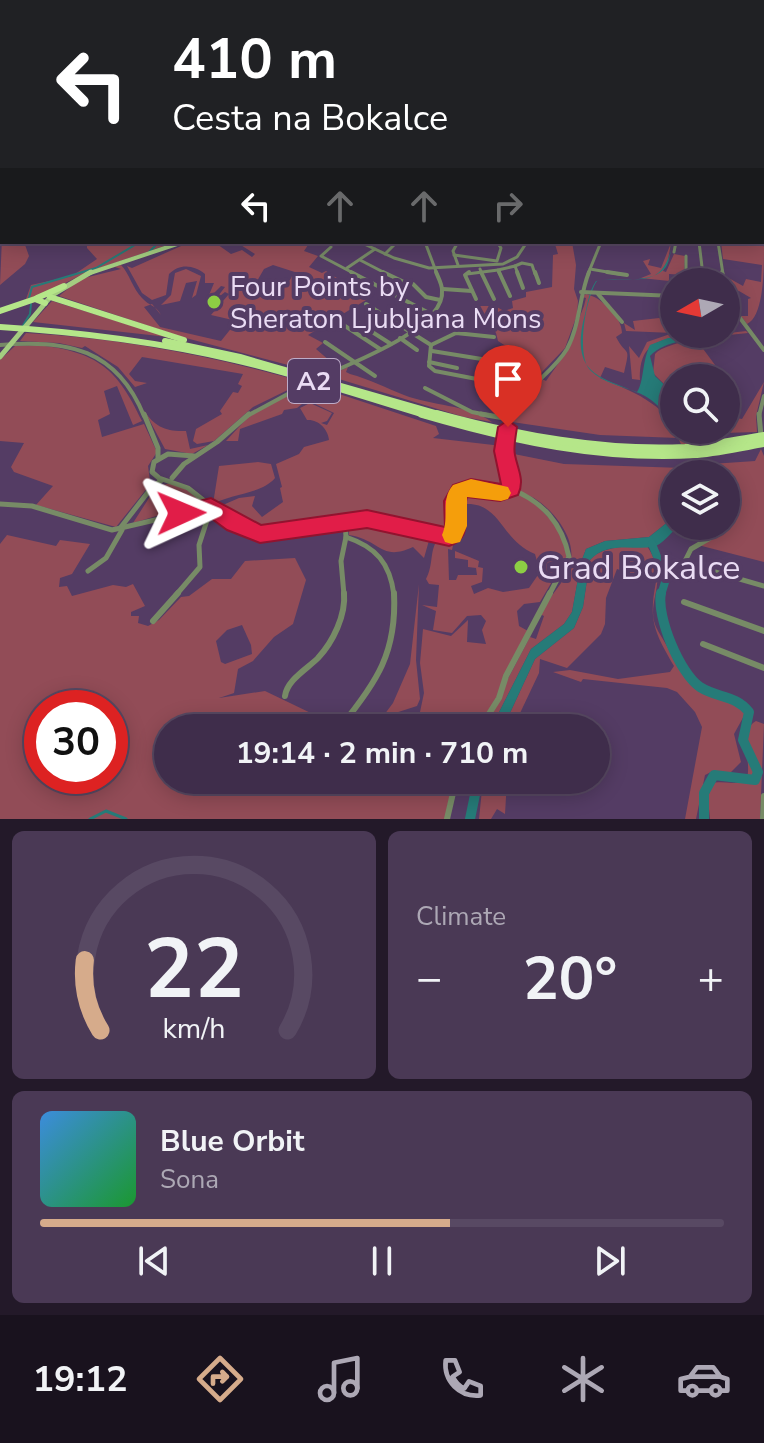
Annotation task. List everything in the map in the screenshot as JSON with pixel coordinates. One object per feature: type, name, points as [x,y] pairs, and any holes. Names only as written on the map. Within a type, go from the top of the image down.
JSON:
[{"type":"highway","points":[[0,311],[64,286]]},
{"type":"highway","points":[[33,300],[48,300],[232,354]]},
{"type":"highway","name":"A2","points":[[0,324],[133,335],[232,354],[288,368],[506,436]]},
{"type":"highway","name":"A2","points":[[36,327],[132,340],[228,358],[506,436],[594,453],[682,452],[764,444]]},
{"type":"highway","name":"A2","points":[[712,449],[764,436]]},
{"type":"main road","points":[[0,357],[48,300],[64,286],[91,272],[177,244]]},
{"type":"street","points":[[364,244],[417,266],[498,270],[522,263],[532,265],[539,283]]},
{"type":"street","points":[[385,254],[395,244]]},
{"type":"street","points":[[152,487],[180,472],[184,464],[220,440],[257,408],[381,350],[432,314],[441,301],[442,289],[426,244]]},
{"type":"street","points":[[457,244],[454,255],[458,266]]},
{"type":"street","points":[[454,255],[497,261],[501,248],[498,244]]},
{"type":"street","points":[[476,299],[465,275],[480,268],[512,261],[525,244]]},
{"type":"street","points":[[511,489],[512,478],[504,451],[510,419],[524,394],[566,350],[580,314],[581,292],[600,244]]},
{"type":"street","points":[[674,252],[676,244]]},
{"type":"street","points":[[699,244],[702,267]]},
{"type":"street","points":[[718,244],[722,268]]},
{"type":"street","points":[[331,247],[321,256],[432,314]]},
{"type":"street","points":[[346,269],[375,249]]},
{"type":"street","points":[[686,256],[686,268]]},
{"type":"street","points":[[360,260],[406,283]]},
{"type":"street","points":[[515,266],[523,288]]},
{"type":"street","points":[[480,268],[494,299]]},
{"type":"street","points":[[590,269],[627,275]]},
{"type":"street","points":[[498,270],[510,296]]},
{"type":"street","points":[[413,284],[426,297],[441,301]]},
{"type":"street","points":[[442,289],[472,291]]},
{"type":"street","points":[[581,292],[660,296]]},
{"type":"street","points":[[593,294],[622,322]]},
{"type":"street","points":[[366,304],[432,348],[494,361]]},
{"type":"street","points":[[740,319],[762,342],[764,350]]},
{"type":"street","points":[[355,321],[391,344]]},
{"type":"street","points":[[342,324],[381,350]]},
{"type":"street","points":[[482,380],[435,371],[429,362],[432,348],[451,334],[494,337]]},
{"type":"street","points":[[754,336],[764,334]]},
{"type":"street","points":[[400,338],[417,350]]},
{"type":"street","points":[[325,342],[375,376]]},
{"type":"street","points":[[0,345],[27,343],[78,350],[113,368],[133,393],[158,448],[158,458]]},
{"type":"street","points":[[429,362],[457,368]]},
{"type":"street","points":[[425,388],[472,412],[510,419]]},
{"type":"street","points":[[764,396],[759,424],[764,444]]},
{"type":"street","points":[[158,448],[181,457],[194,456]]},
{"type":"street","points":[[88,571],[106,558],[113,540],[152,487],[155,476],[151,467],[158,458],[168,454]]},
{"type":"street","points":[[181,457],[184,464]]},
{"type":"street","points":[[180,472],[183,483]]},
{"type":"street","points":[[155,476],[183,483],[234,523],[260,534],[276,534],[345,521],[376,521],[449,537],[456,530],[454,501],[460,490],[471,488],[500,493],[511,489],[533,499],[552,516],[565,538],[569,557],[489,714]]},
{"type":"street","points":[[2,505],[32,506],[105,528],[121,528],[211,507]]},
{"type":"street","points":[[153,621],[200,567],[199,545],[211,507]]},
{"type":"street","points":[[285,696],[286,688],[321,655],[338,627],[345,602],[341,561],[346,537],[345,521]]},
{"type":"street","points":[[346,537],[368,543],[386,558],[392,575],[394,603],[391,636],[381,671],[371,690],[351,714]]},
{"type":"street","points":[[707,540],[691,549],[684,563],[764,586]]},
{"type":"street","points":[[684,602],[764,631]]},
{"type":"street","points":[[703,644],[764,668]]},
{"type":"street","points":[[447,819],[453,794]]},
{"type":"street","points":[[763,819],[764,796]]},
{"type":"shaded area","points":[[2,244],[25,244],[29,256],[25,264],[0,285]]},
{"type":"shaded area","points":[[87,244],[170,244],[85,273],[38,297],[26,299],[31,285],[72,276],[97,259]]},
{"type":"shaded area","points":[[186,244],[217,244],[231,254],[242,250],[252,257],[255,254],[239,244],[309,244],[304,251],[318,256],[309,267],[322,273],[326,271],[351,287],[333,288],[273,265],[264,269],[250,293],[264,298],[290,280],[293,274],[332,293],[344,294],[354,289],[371,297],[308,335],[323,343],[316,349],[337,367],[322,374],[182,337],[59,296],[80,279],[121,269],[115,267],[92,273],[121,265],[150,305],[144,307],[160,327],[221,341],[237,321],[211,315],[229,294],[225,292],[215,300],[225,287],[221,286],[207,300],[214,283],[205,283],[205,274],[187,266],[169,274],[166,295],[152,300],[142,293],[127,266],[132,268]]},
{"type":"shaded area","points":[[555,244],[572,244],[577,315],[565,348],[521,394],[503,385],[518,354],[498,341],[479,306],[495,306],[504,311],[513,308],[512,301],[526,297],[526,292],[552,287],[553,255],[558,254]]},
{"type":"shaded area","points":[[671,244],[664,268],[661,268]]},
{"type":"shaded area","points":[[721,244],[763,244],[764,247],[760,302],[753,319],[747,324],[741,316],[748,316],[748,299],[751,298],[740,292],[740,284],[743,286],[746,279],[761,282],[762,265],[723,259]]},
{"type":"shaded area","points":[[674,254],[685,256],[684,268],[668,268]]},
{"type":"shaded area","points":[[650,259],[648,265],[661,268],[660,280],[641,278],[651,274],[643,261]]},
{"type":"shaded area","points":[[186,269],[201,276],[196,295],[192,298],[197,281],[186,283],[180,301],[161,305],[171,295],[175,273]]},
{"type":"shaded area","points":[[608,280],[597,281],[589,300],[583,341],[587,365],[581,340],[588,301],[596,281]]},
{"type":"shaded area","points":[[586,294],[598,299],[615,314],[622,333],[616,337],[627,352],[624,373],[605,367],[600,378],[629,390],[660,410],[660,437],[600,435],[512,422],[520,401],[542,379],[546,381],[565,354],[584,306],[586,298],[582,297]]},
{"type":"shaded area","points":[[52,301],[168,337],[33,322]]},
{"type":"shaded area","points":[[660,318],[660,332],[626,331],[624,323],[635,330],[633,321]]},
{"type":"shaded area","points":[[26,333],[97,339],[166,350],[304,382],[253,407],[214,441],[197,444],[193,441],[196,429],[222,414],[220,411],[233,392],[238,393],[242,386],[238,384],[243,374],[142,357],[129,374],[135,381],[147,383],[135,387],[118,367],[85,346],[20,341]]},
{"type":"shaded area","points":[[660,338],[660,342],[644,356],[640,380],[632,379],[629,346],[639,358],[647,342]]},
{"type":"shaded area","points":[[660,341],[660,348],[650,356],[655,376],[660,381],[660,408],[631,390],[637,392],[639,388],[650,345]]},
{"type":"shaded area","points":[[38,345],[76,352],[103,366],[124,388],[142,421],[133,425],[117,386],[104,391],[110,414],[98,420],[102,437],[144,424],[157,452],[148,466],[148,487],[116,527],[36,505],[53,486],[14,472],[11,467],[24,443],[0,441],[0,360],[15,346]]},
{"type":"shaded area","points":[[702,348],[714,364],[660,364],[660,380],[653,373],[655,354],[661,349]]},
{"type":"shaded area","points":[[587,365],[603,378],[631,390],[601,378],[591,371]]},
{"type":"shaded area","points":[[348,367],[346,372],[350,374],[404,395],[460,408],[492,422],[464,417],[329,376]]},
{"type":"shaded area","points":[[764,382],[756,416],[757,432],[740,432],[742,419]]},
{"type":"shaded area","points":[[309,384],[436,426],[439,434],[433,438],[502,446],[510,477],[509,488],[470,487],[456,490],[452,500],[455,524],[447,534],[361,517],[266,532],[216,508],[239,498],[255,496],[252,506],[262,517],[283,502],[276,464],[299,454],[304,447],[329,440],[322,426],[307,420],[300,408],[310,403],[332,413],[327,421],[321,423],[327,425],[334,413],[307,400],[297,408],[284,410],[282,414],[240,429],[238,441],[226,441],[249,416]]},
{"type":"shaded area","points":[[144,410],[152,421],[162,427],[186,431],[190,449],[208,445],[192,454],[165,449]]},
{"type":"shaded area","points":[[761,449],[764,456],[764,562],[698,545],[706,540],[740,540],[740,462],[755,461]]},
{"type":"shaded area","points":[[509,453],[564,464],[660,467],[660,528],[649,537],[605,541],[586,549],[572,612],[564,624],[531,649],[498,714],[489,714],[530,637],[536,639],[544,616],[540,614],[566,574],[571,560],[569,542],[561,524],[541,503],[518,489]]},
{"type":"shaded area","points":[[258,462],[271,464],[275,478],[254,491],[213,504],[219,466]]},
{"type":"shaded area","points":[[174,482],[201,499],[203,506],[190,506],[133,523],[156,487]]},
{"type":"shaded area","points":[[466,490],[514,493],[532,500],[559,529],[567,556],[540,602],[524,604],[517,611],[519,626],[528,631],[486,714],[408,714],[420,712],[424,693],[420,663],[423,629],[451,636],[468,620],[467,642],[486,644],[482,630],[486,621],[481,615],[467,616],[452,633],[433,630],[436,611],[422,605],[437,607],[439,585],[429,584],[426,579],[438,539],[454,541],[452,550],[448,549],[449,580],[456,580],[458,575],[477,575],[476,568],[468,567],[468,560],[455,558],[455,551],[479,561],[478,567],[483,568],[482,582],[471,586],[474,594],[488,588],[503,592],[529,588],[540,572],[535,554],[523,548],[492,513],[472,504],[458,505],[458,496]]},
{"type":"shaded area","points":[[370,522],[430,537],[424,558],[413,547],[387,551],[349,535],[349,524]]},
{"type":"shaded area","points":[[660,528],[660,540],[664,540],[653,547],[604,550],[590,560],[583,607],[574,628],[535,659],[509,714],[498,714],[531,649],[564,624],[572,612],[586,549],[605,541],[649,537]]},
{"type":"shaded area","points":[[7,535],[56,546],[60,540],[90,544],[72,574],[60,578],[59,587],[67,586],[72,596],[113,585],[126,587],[133,584],[145,606],[131,612],[131,616],[139,616],[138,623],[148,626],[159,620],[181,597],[189,596],[212,579],[231,579],[245,561],[295,558],[306,580],[293,624],[274,637],[253,661],[238,669],[234,693],[219,698],[265,691],[313,714],[154,714],[154,794],[450,794],[445,819],[0,819],[0,544]],"holes":[[[242,625],[252,654],[225,664],[221,662],[216,641],[227,630]]]},
{"type":"shaded area","points":[[647,546],[657,571],[657,582],[653,611],[656,582],[617,569],[606,598],[605,624],[601,634],[567,668],[540,659],[539,673],[520,714],[509,714],[535,659],[574,628],[583,607],[590,560],[616,548]]},
{"type":"shaded area","points":[[419,584],[416,660],[420,699],[417,706],[385,714],[393,703],[410,664]]},
{"type":"shaded area","points":[[653,611],[658,631],[692,683],[710,695],[736,704],[745,714],[734,734],[741,762],[729,774],[713,771],[705,775],[696,819],[685,819],[702,727],[695,712],[677,692],[667,688],[583,679],[581,682],[553,672],[570,670],[618,679],[670,672],[674,666],[658,635]]},
{"type":"shaded area","points":[[756,721],[764,724],[760,819],[710,819],[708,799],[711,784],[738,782],[747,778],[747,732]]},
{"type":"shaded area","points":[[482,794],[506,794],[505,814],[497,809],[491,819],[479,819]]},
{"type":"waterway","points":[[29,298],[32,287],[96,268],[137,244]]},
{"type":"waterway","points":[[149,252],[157,244]]},
{"type":"waterway","points":[[22,327],[30,314],[31,304]]},
{"type":"waterway","points":[[652,544],[666,579],[661,595]]},
{"type":"waterway","points":[[661,593],[662,616],[671,644],[692,680],[706,691],[738,702],[749,712],[743,740],[758,772],[755,780],[714,775],[704,793],[704,819]]},
{"type":"waterway","points":[[470,819],[475,794]]},
{"type":"waterway","points":[[90,819],[106,811],[126,819]]},
{"type":"slow traffic","points":[[452,535],[457,526],[454,501],[460,490],[471,488],[501,493]]},
{"type":"place","name":"Four Points by Sheraton Ljubljana Mons","points":[[214,302]]},
{"type":"place","name":"Grad Bokalce","points":[[521,567]]},
{"type":"route","points":[[181,513],[211,507],[234,523],[260,534],[367,519],[449,537],[456,530],[454,501],[460,490],[471,488],[500,493],[511,489],[512,478],[504,451],[508,427]]}]
